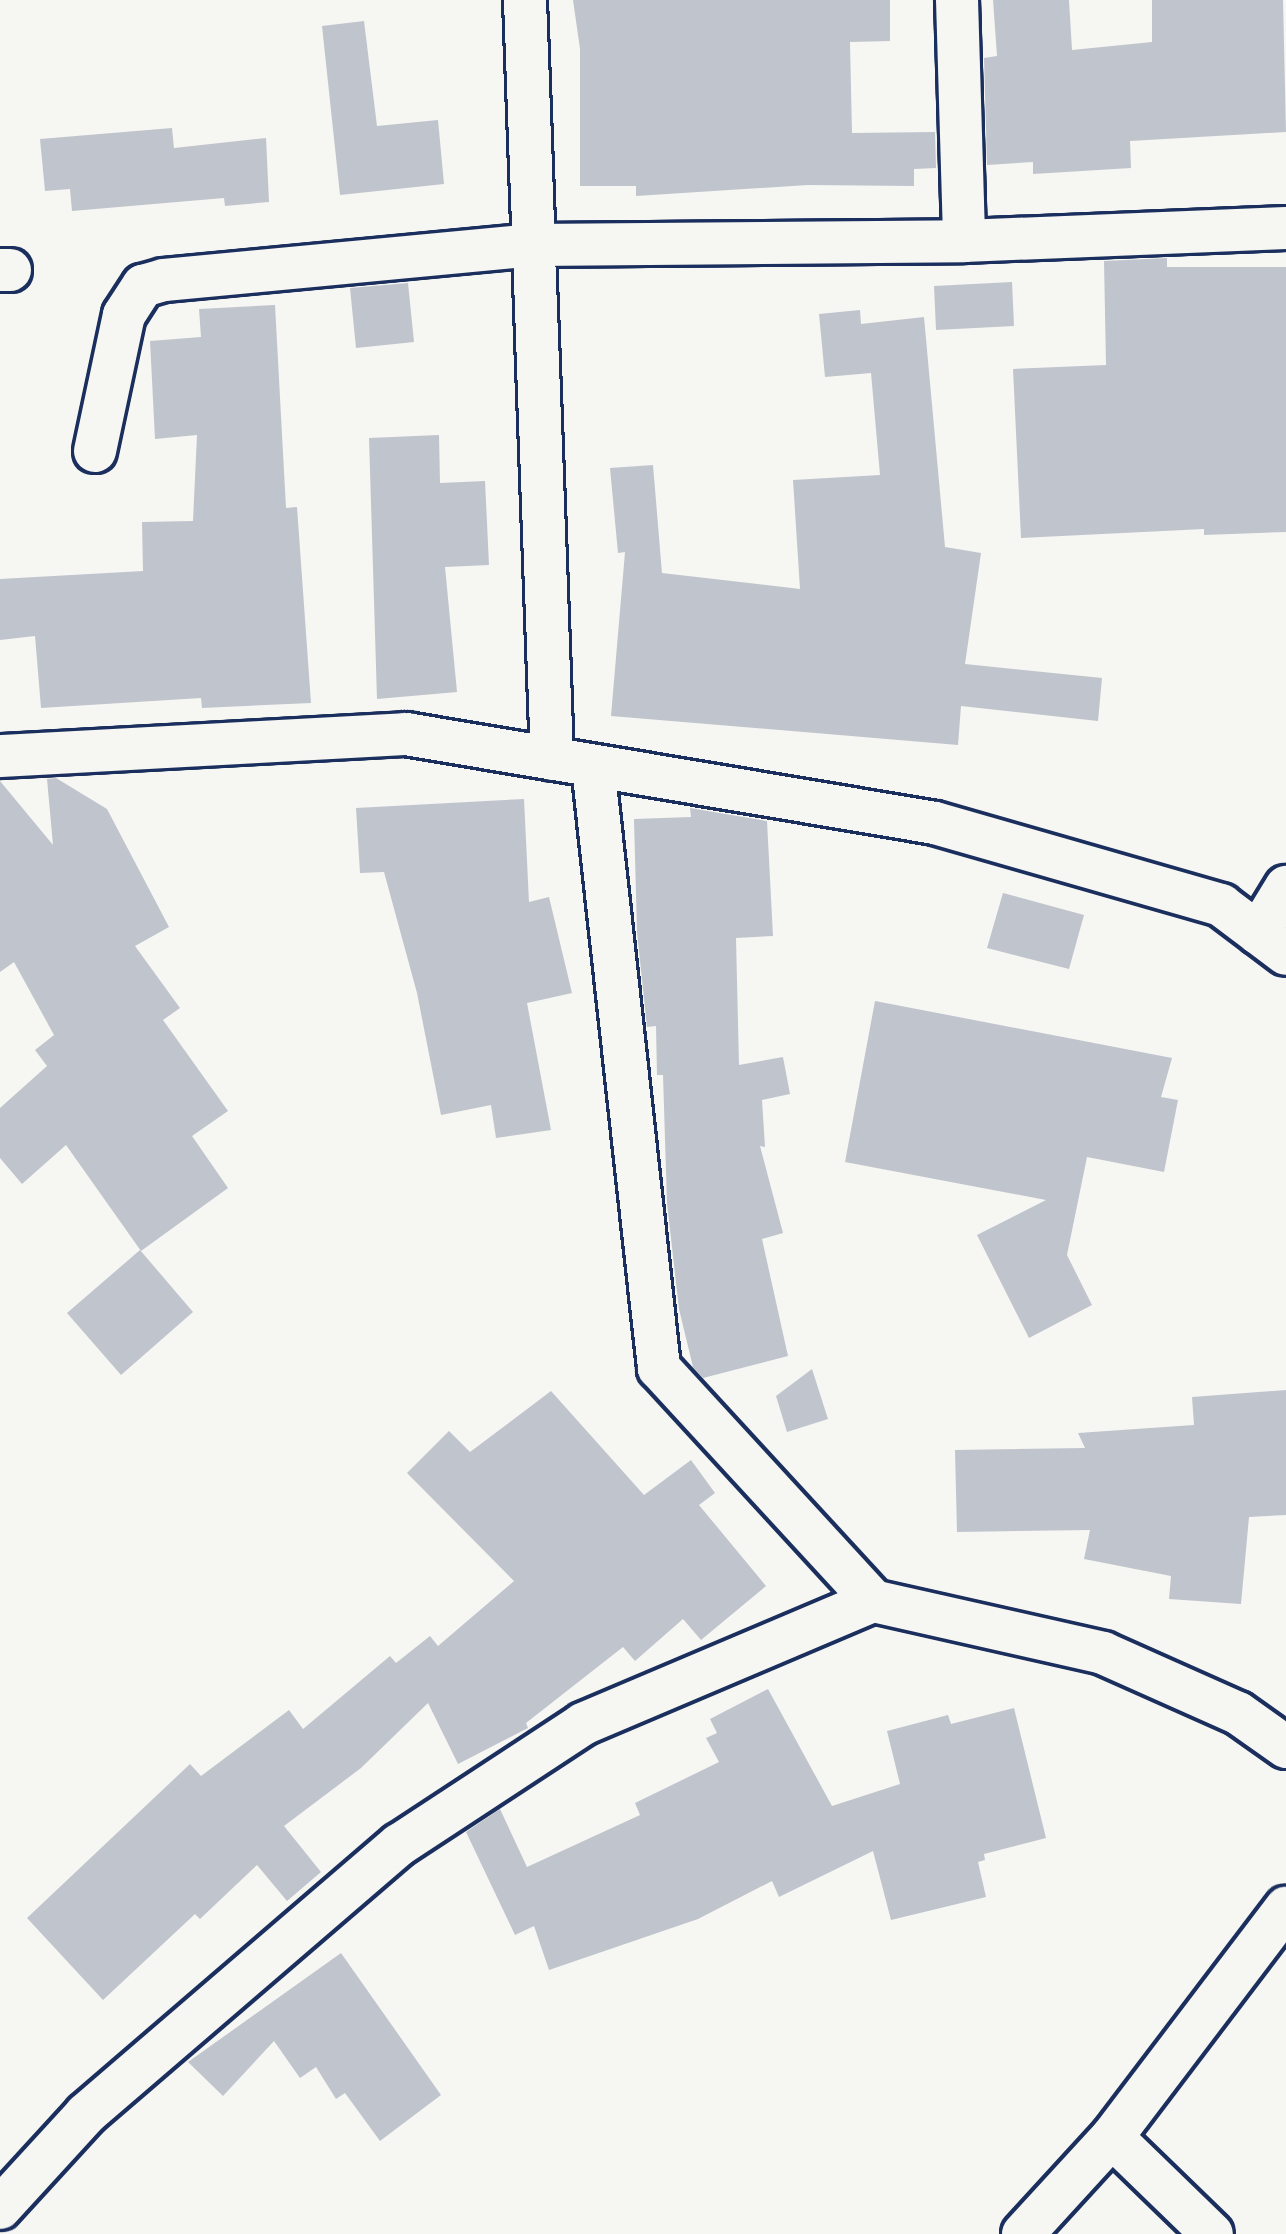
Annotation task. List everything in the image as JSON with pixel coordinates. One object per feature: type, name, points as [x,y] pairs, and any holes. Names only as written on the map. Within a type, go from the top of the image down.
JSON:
[{"type":"street","points":[[525,0],[534,245],[573,762],[659,1368],[873,1600],[1103,1653],[1238,1713],[1286,1747]]},
{"type":"street","points":[[957,0],[964,241]]},
{"type":"street","points":[[94,451],[124,315],[143,286],[164,280],[534,245],[964,241],[1286,228]]},
{"type":"street","points":[[0,756],[406,734],[935,823],[1221,905],[1272,944],[1286,887]]},
{"type":"street","points":[[0,2208],[86,2114],[399,1845],[583,1724],[873,1600]]},
{"type":"street","points":[[1023,2234],[1112,2137],[1286,1908]]},
{"type":"street","points":[[1112,2137],[1212,2234]]},
{"type":"building","points":[[573,0],[890,0],[890,41],[850,42],[852,133],[935,132],[936,168],[914,169],[914,186],[808,185],[636,196],[636,186],[580,186],[580,49]]},
{"type":"building","points":[[993,0],[1069,0],[1072,50],[1152,42],[1152,0],[1283,0],[1286,132],[1130,141],[1131,168],[1033,174],[1033,162],[987,165],[984,58],[997,56]]},
{"type":"building","points":[[364,21],[377,126],[438,120],[444,184],[340,195],[322,26]]},
{"type":"building","points":[[172,128],[174,148],[266,138],[269,202],[225,206],[224,198],[72,211],[70,189],[45,191],[40,139]]},
{"type":"building","points":[[1167,258],[1167,267],[1286,267],[1286,532],[1204,535],[1204,529],[1021,538],[1013,369],[1106,365],[1104,261]]},
{"type":"building","points":[[1012,282],[1014,326],[936,330],[934,286]]},
{"type":"building","points":[[408,283],[414,342],[356,348],[350,288]]},
{"type":"building","points":[[275,305],[286,508],[297,507],[311,703],[202,708],[201,698],[41,708],[35,636],[0,640],[0,579],[143,571],[142,522],[193,521],[197,435],[155,439],[150,341],[201,337],[199,309]]},
{"type":"building","points":[[860,310],[861,324],[924,317],[945,547],[981,553],[965,664],[1102,678],[1098,721],[961,706],[958,745],[611,716],[625,552],[618,553],[610,468],[653,465],[662,573],[800,589],[793,480],[880,475],[871,373],[825,377],[819,314]]},
{"type":"building","points":[[439,435],[440,483],[485,481],[489,565],[445,567],[457,692],[377,699],[369,438]]},
{"type":"building","points":[[56,778],[107,809],[169,927],[135,946],[180,1008],[163,1020],[228,1111],[192,1136],[228,1188],[141,1251],[66,1145],[22,1184],[0,1158],[0,1108],[47,1066],[35,1050],[54,1035],[14,962],[0,972],[0,781],[53,845],[47,779]]},
{"type":"building","points":[[524,799],[529,902],[549,897],[572,993],[527,1003],[551,1130],[496,1138],[491,1105],[441,1115],[417,993],[384,872],[360,873],[356,808]]},
{"type":"building","points":[[690,808],[767,821],[773,936],[736,938],[739,1065],[783,1057],[790,1094],[762,1100],[765,1147],[760,1146],[783,1233],[762,1239],[788,1356],[703,1378],[693,1367],[679,1309],[667,1203],[663,1075],[657,1075],[656,1026],[647,1027],[637,932],[634,819],[691,817]]},
{"type":"building","points":[[1003,893],[1084,915],[1069,969],[987,948]]},
{"type":"building","points":[[875,1001],[1172,1058],[1161,1097],[1178,1100],[1164,1172],[1087,1157],[1067,1255],[1092,1305],[1029,1338],[977,1235],[1046,1200],[845,1162]]},
{"type":"building","points":[[140,1250],[193,1312],[121,1375],[67,1313]]},
{"type":"building","points":[[812,1369],[828,1419],[787,1432],[776,1396]]},
{"type":"building","points":[[1286,1390],[1286,1515],[1249,1517],[1241,1604],[1169,1599],[1171,1576],[1084,1559],[1090,1530],[957,1532],[955,1450],[1085,1448],[1078,1433],[1194,1425],[1192,1397]]},
{"type":"building","points":[[551,1391],[644,1495],[691,1460],[715,1493],[699,1505],[766,1586],[701,1640],[683,1619],[635,1661],[623,1647],[526,1723],[528,1728],[458,1764],[428,1703],[361,1768],[284,1826],[321,1872],[287,1901],[257,1865],[200,1919],[195,1914],[103,2000],[27,1918],[190,1764],[201,1776],[289,1710],[303,1729],[390,1656],[396,1663],[430,1636],[438,1646],[514,1581],[407,1473],[449,1431],[470,1452]]},
{"type":"building","points":[[768,1689],[832,1806],[900,1784],[887,1731],[948,1715],[951,1724],[1014,1708],[1046,1838],[984,1854],[985,1860],[978,1862],[986,1897],[891,1920],[873,1851],[779,1897],[772,1881],[698,1919],[549,1970],[534,1926],[515,1935],[466,1832],[500,1809],[527,1867],[640,1815],[635,1803],[719,1762],[706,1738],[717,1733],[710,1719]]},
{"type":"building","points":[[341,1953],[441,2095],[380,2141],[345,2093],[336,2099],[316,2067],[300,2078],[274,2041],[223,2096],[188,2062]]}]
